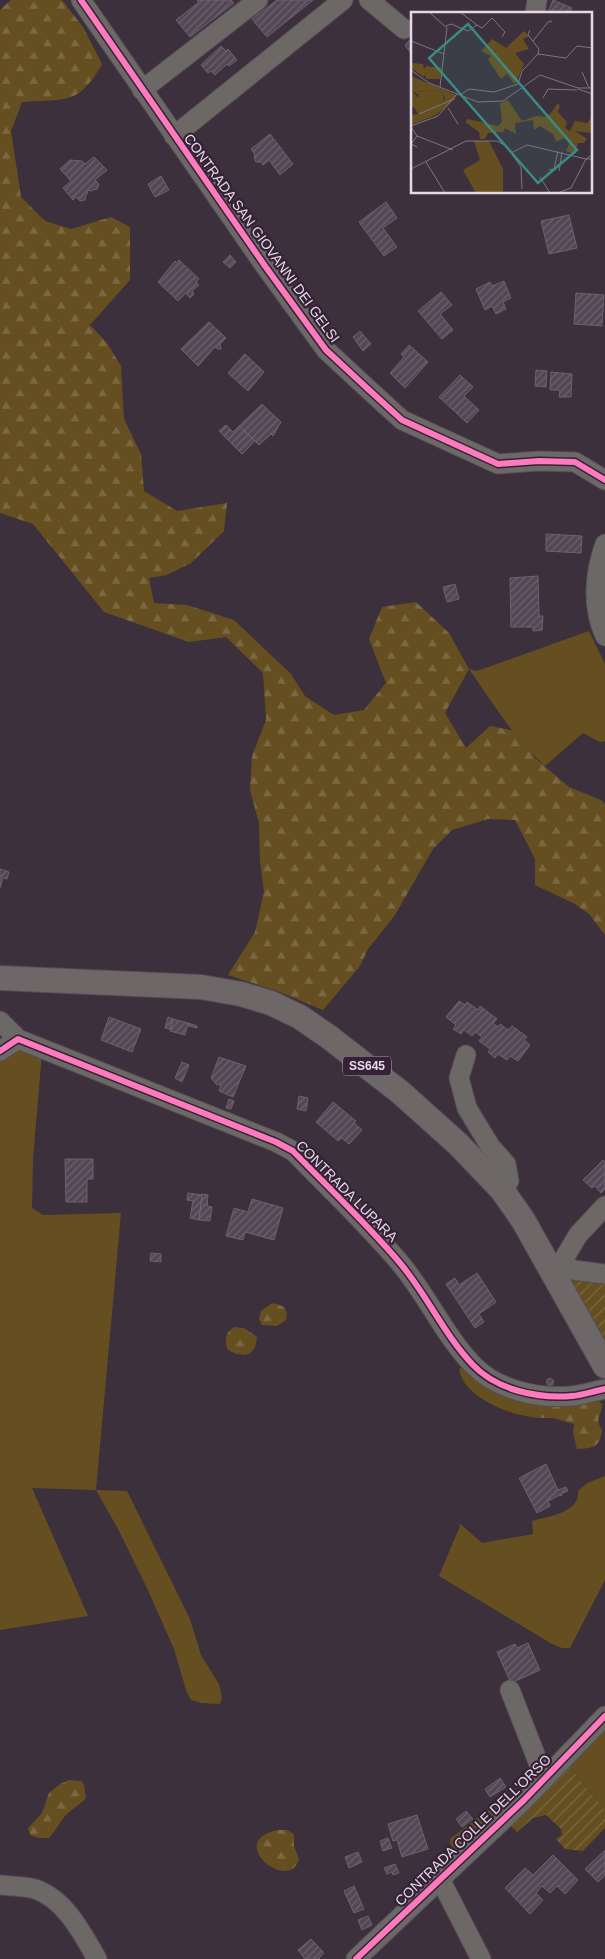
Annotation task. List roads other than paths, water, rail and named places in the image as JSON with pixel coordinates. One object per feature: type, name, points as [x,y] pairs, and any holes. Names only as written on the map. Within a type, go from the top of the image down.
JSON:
[{"type":"main road","name":"SS645","points":[[0,978],[202,987],[241,994],[271,1003],[308,1022],[400,1092],[458,1144],[502,1190],[557,1266],[605,1366]]},
{"type":"street","name":"CONTRADA SAN GIOVANNI DEI GELSI","points":[[81,0],[174,136],[326,350],[402,420],[498,464],[576,462],[605,480]]},
{"type":"street","points":[[142,90],[258,0]]},
{"type":"street","points":[[174,136],[343,0]]},
{"type":"street","points":[[369,0],[404,29]]},
{"type":"street","points":[[605,544],[595,583],[599,623],[605,636]]},
{"type":"street","points":[[0,1021],[18,1039],[0,1052]]},
{"type":"street","name":"CONTRADA LUPARA","points":[[18,1039],[293,1150],[400,1263],[427,1299],[459,1348],[473,1365],[488,1378],[507,1387],[530,1394],[551,1396],[572,1396],[605,1389]]},
{"type":"street","points":[[466,1055],[459,1078],[467,1108],[490,1146],[506,1164],[509,1181],[502,1190]]},
{"type":"street","points":[[605,1206],[578,1235],[557,1266],[605,1274]]},
{"type":"street","points":[[510,1690],[540,1766],[547,1776]]},
{"type":"street","name":"CONTRADA COLLE DELL'ORSO","points":[[364,1956],[440,1879],[547,1776],[605,1716]]},
{"type":"street","name":"CONTRADA COLLE DELL'ORSO","points":[[440,1879],[481,1959]]},
{"type":"street","points":[[0,1885],[33,1889],[48,1894],[58,1902],[97,1959]]}]
